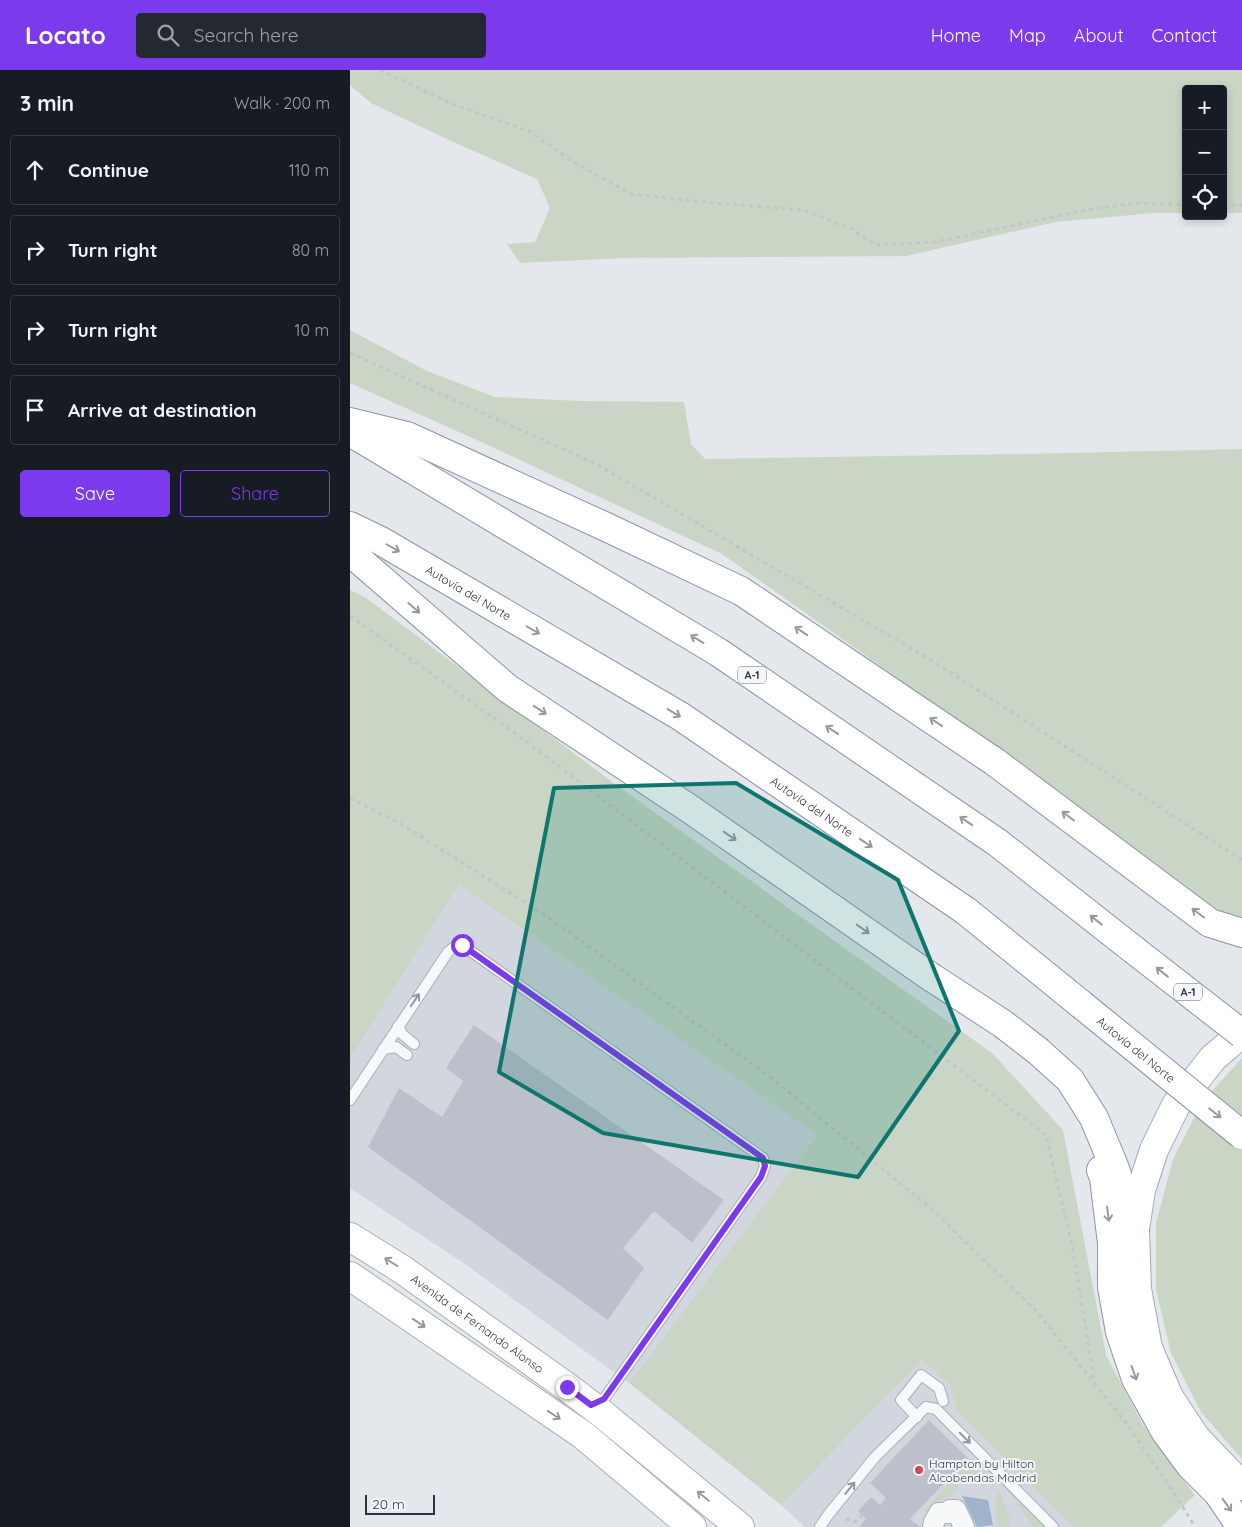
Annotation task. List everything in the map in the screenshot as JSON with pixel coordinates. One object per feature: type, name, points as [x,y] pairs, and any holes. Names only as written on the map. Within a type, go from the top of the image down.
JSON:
[{"type":"main road","points":[[350,422],[407,436],[741,591],[996,762],[1210,923],[1242,933]]},
{"type":"main road","name":"A-1","points":[[350,432],[718,652],[998,843],[1242,1034]]},
{"type":"main road","name":"Autovía del Norte","points":[[350,526],[381,541],[680,716],[966,910],[1242,1135]]},
{"type":"main road","points":[[350,554],[507,688],[690,809],[928,975],[1003,1024],[1038,1051],[1070,1080],[1094,1118],[1114,1166],[1135,1229]]},
{"type":"main road","points":[[928,975],[1063,1090],[1087,1128],[1104,1178],[1112,1243],[1112,1287],[1120,1332],[1136,1379],[1165,1431],[1190,1465],[1218,1493],[1241,1527]]},
{"type":"main road","points":[[1241,1488],[1196,1438],[1169,1397],[1148,1348],[1137,1289],[1135,1229],[1141,1190],[1154,1150],[1176,1105],[1213,1058],[1242,1034]]},
{"type":"main road","name":"Avenida de Fernando Alonso","points":[[350,1237],[402,1270],[591,1405],[740,1527]]},
{"type":"main road","points":[[350,1276],[583,1435],[692,1527]]},
{"type":"street","points":[[933,1527],[939,1513],[948,1513],[950,1510],[956,1510],[964,1527]]},
{"type":"lane","points":[[350,1100],[448,952],[454,947],[462,945],[763,1158],[765,1166],[756,1185],[604,1399],[591,1405]]},
{"type":"lane","points":[[398,1026],[402,1034],[414,1044]]},
{"type":"lane","points":[[383,1050],[396,1047],[407,1055]]},
{"type":"lane","points":[[917,1416],[901,1400],[921,1375],[939,1388],[943,1401]]},
{"type":"lane","points":[[820,1527],[875,1457],[926,1407],[936,1409],[1053,1527]]},
{"type":"path","points":[[380,70],[450,103],[529,131],[572,161],[631,194],[804,210],[850,228],[875,244],[935,242],[1086,210],[1138,203],[1182,205]]},
{"type":"path","points":[[1227,206],[1242,205]]},
{"type":"path","points":[[350,354],[596,464],[926,657],[1242,860]]},
{"type":"path","points":[[350,616],[508,728],[1046,1135],[1072,1245],[1095,1385]]},
{"type":"path","points":[[350,798],[401,824],[539,911],[765,1073],[934,1212],[1038,1314],[1127,1424],[1195,1527]]},
{"type":"highlighted area","points":[[736,783],[898,880],[959,1031],[858,1177],[603,1133],[499,1072],[554,788]]},
{"type":"shaded area","points":[[459,885],[817,1135],[629,1383],[465,1264],[350,1188],[350,1059]]},
{"type":"shaded area","points":[[922,1360],[949,1385],[957,1411],[1074,1527],[805,1527],[781,1505]]},
{"type":"green space","points":[[350,70],[1242,70],[1242,213],[1227,213],[1227,85],[1182,85],[1182,213],[1154,213],[1056,222],[906,256],[623,258],[520,263],[507,244],[535,242],[550,208],[537,179],[371,103],[350,85]]},
{"type":"green space","points":[[350,330],[427,371],[495,397],[579,401],[684,402],[691,444],[705,459],[1242,449],[1242,921],[1231,918],[1159,874],[1036,776],[722,554],[350,383]]},
{"type":"green space","points":[[350,590],[366,598],[615,784],[992,1053],[1063,1130],[1106,1355],[1143,1425],[1195,1495],[1161,1527],[1074,1527],[957,1411],[949,1385],[922,1360],[781,1505],[629,1383],[817,1135],[459,885],[350,1059]]},
{"type":"green space","points":[[1242,1058],[1242,1459],[1201,1412],[1171,1353],[1156,1289],[1156,1223],[1173,1159],[1203,1101]]},
{"type":"green space","points":[[969,1462],[988,1482],[982,1487],[978,1476],[963,1474],[956,1482],[958,1489],[947,1498],[935,1502],[927,1512],[923,1511]]},
{"type":"green space","points":[[997,1476],[1047,1527],[1034,1527]]},
{"type":"green space","points":[[999,1490],[1011,1522],[1008,1527],[999,1527],[996,1503]]},
{"type":"water","points":[[962,1496],[988,1500],[993,1525],[977,1527]]},
{"type":"building","points":[[474,1025],[724,1200],[692,1243],[654,1211],[623,1248],[644,1268],[608,1320],[368,1147],[399,1088],[442,1117],[463,1081],[446,1068]]},
{"type":"building","name":"Hampton by Hilton Alcobendas Madrid","points":[[929,1420],[968,1458],[910,1519],[921,1527],[859,1527],[866,1519],[858,1511],[871,1497],[880,1505],[886,1498],[870,1483]]},
{"type":"place","name":"Hampton by Hilton Alcobendas Madrid","points":[[919,1470]]},
{"type":"route","points":[[462,945],[763,1158],[765,1166],[761,1177],[604,1399],[591,1405],[567,1387]]}]
